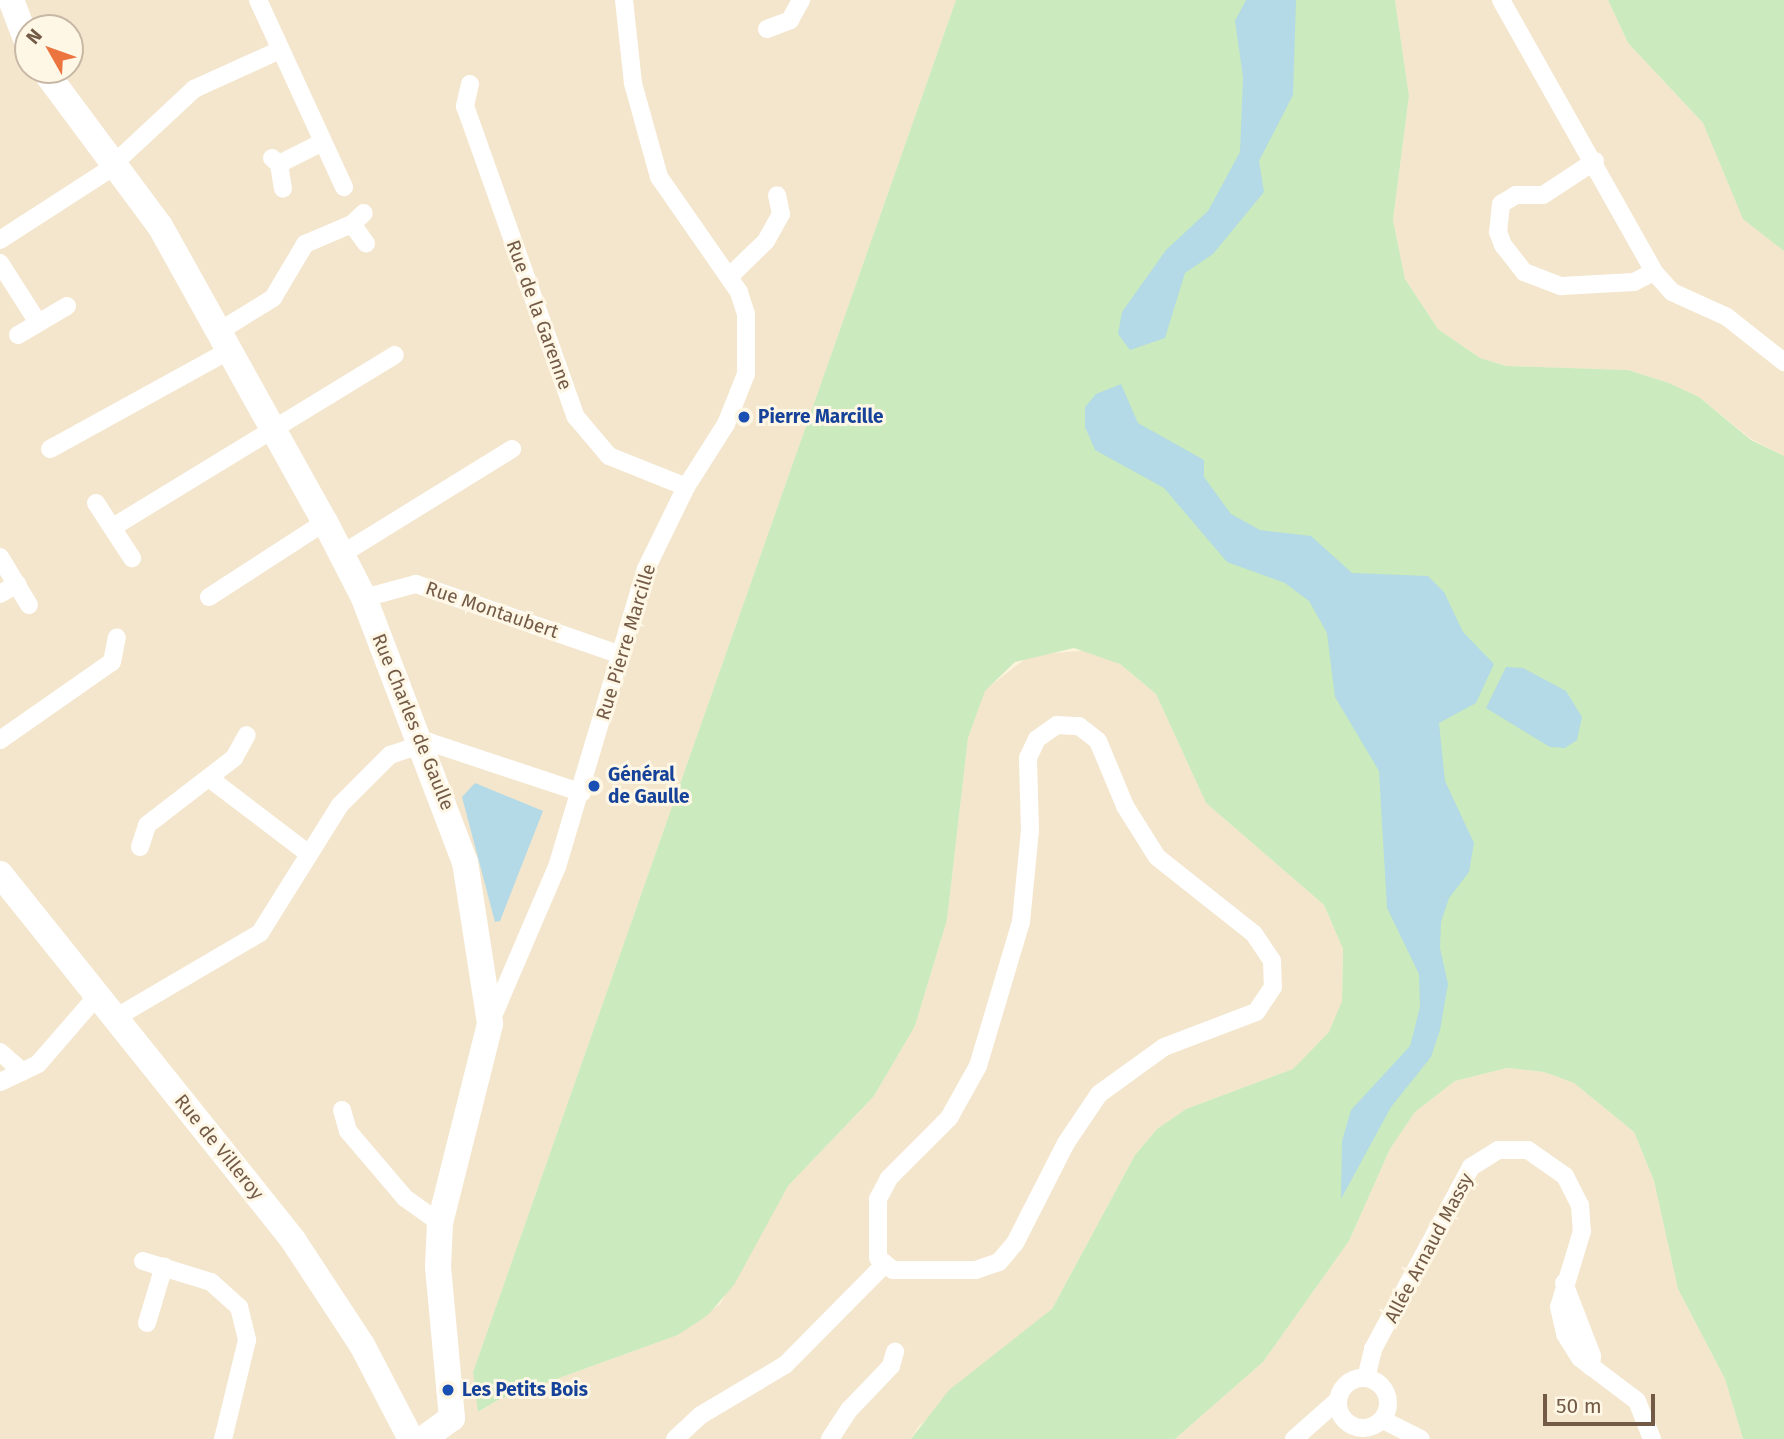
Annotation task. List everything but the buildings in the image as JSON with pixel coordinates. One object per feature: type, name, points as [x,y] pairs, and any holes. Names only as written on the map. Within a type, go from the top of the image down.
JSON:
[{"type":"street","points":[[258,0],[344,187]]},
{"type":"street","name":"Rue Pierre Marcille","points":[[490,1024],[582,793],[646,569],[686,487],[726,424],[746,374],[746,314],[731,275],[687,222],[659,177],[633,83],[624,0]]},
{"type":"street","points":[[767,29],[790,20],[801,0]]},
{"type":"street","points":[[1501,0],[1595,161],[1654,272],[1672,292],[1727,317],[1784,362]]},
{"type":"street","points":[[0,240],[113,166],[194,89],[280,50]]},
{"type":"street","name":"Rue Charles de Gaulle","points":[[54,84],[160,226],[342,554],[364,598],[466,862],[490,1024],[440,1223],[438,1267],[452,1418],[423,1439]]},
{"type":"street","name":"Rue de la Garenne","points":[[470,84],[465,106],[576,417],[609,456],[686,487]]},
{"type":"street","points":[[283,189],[274,160],[323,142]]},
{"type":"street","points":[[1595,161],[1543,195],[1516,195],[1501,204],[1498,232],[1503,246],[1524,272],[1561,286],[1634,282],[1654,272]]},
{"type":"street","points":[[731,275],[766,241],[781,214],[777,195]]},
{"type":"street","points":[[50,449],[223,342],[274,298],[305,244],[358,218],[366,243]]},
{"type":"street","points":[[0,262],[37,321]]},
{"type":"street","points":[[18,335],[37,321],[67,306]]},
{"type":"street","points":[[113,527],[395,355]]},
{"type":"street","points":[[342,554],[512,449]]},
{"type":"street","points":[[96,503],[132,558]]},
{"type":"street","points":[[220,595],[325,522]]},
{"type":"street","points":[[0,557],[29,605]]},
{"type":"street","points":[[0,594],[17,584]]},
{"type":"street","name":"Rue Montaubert","points":[[364,598],[416,584],[621,655]]},
{"type":"street","points":[[0,740],[112,662],[117,637]]},
{"type":"street","points":[[675,1439],[701,1415],[769,1378],[883,1266],[976,1270],[999,1262],[1015,1243],[1066,1143],[1099,1094],[1164,1047],[1244,1019],[1273,987],[1272,961],[1265,946],[1157,857],[1125,806],[1098,741],[1079,726],[1057,725],[1031,748],[1027,877],[1010,971],[965,1093],[950,1118],[883,1188],[877,1229],[883,1266]]},
{"type":"street","points":[[140,847],[147,825],[234,758],[247,735]]},
{"type":"street","points":[[115,1017],[260,933],[306,852],[366,777],[390,755],[421,741],[582,793]]},
{"type":"street","points":[[209,778],[306,852]]},
{"type":"street","name":"Rue de Villeroy","points":[[0,874],[308,1262],[362,1345],[411,1439]]},
{"type":"street","points":[[0,1082],[38,1064],[97,996]]},
{"type":"street","points":[[0,1052],[23,1072]]},
{"type":"street","points":[[342,1110],[348,1131],[405,1198],[440,1223]]},
{"type":"street","name":"Allée Arnaud Massy","points":[[1366,1378],[1373,1349],[1471,1167],[1482,1156],[1513,1147],[1528,1150],[1553,1165],[1574,1189],[1582,1231],[1564,1283],[1559,1307],[1565,1334],[1591,1367],[1637,1401],[1652,1439]]},
{"type":"street","points":[[143,1261],[164,1266],[226,1292],[246,1323],[247,1340],[223,1439]]},
{"type":"street","points":[[147,1323],[164,1266]]},
{"type":"street","points":[[830,1439],[849,1410],[891,1366],[895,1352]]},
{"type":"street","points":[[1296,1438],[1337,1401],[1350,1381],[1366,1378],[1387,1394],[1383,1420]]},
{"type":"street","points":[[1337,1401],[1348,1424]]},
{"type":"street","points":[[1296,1438],[1348,1424],[1366,1429],[1383,1420]]},
{"type":"street","points":[[1383,1420],[1422,1439]]},
{"type":"shaded area","points":[[0,0],[956,0],[473,1372],[479,1412],[498,1400],[678,1335],[720,1304],[788,1186],[874,1096],[915,1026],[947,920],[968,738],[985,690],[1030,655],[1089,650],[1120,664],[1156,694],[1206,803],[1324,905],[1343,949],[1342,1002],[1329,1032],[1293,1069],[1186,1109],[1157,1129],[1135,1155],[1052,1309],[918,1427],[911,1439],[0,1439]]},
{"type":"shaded area","points":[[1395,0],[1608,0],[1628,43],[1703,123],[1743,218],[1784,251],[1784,456],[1751,439],[1699,397],[1669,383],[1628,370],[1506,366],[1480,358],[1438,329],[1405,279],[1393,220],[1409,96]]},
{"type":"shaded area","points":[[1507,1068],[1544,1072],[1574,1083],[1634,1132],[1654,1181],[1678,1289],[1725,1379],[1743,1439],[1175,1439],[1263,1362],[1349,1241],[1390,1149],[1415,1112],[1455,1081]]},
{"type":"green space","points":[[956,0],[1395,0],[1409,96],[1393,220],[1405,279],[1438,329],[1480,358],[1506,366],[1628,370],[1669,383],[1699,397],[1751,440],[1784,456],[1784,1439],[1743,1439],[1725,1379],[1678,1289],[1654,1181],[1634,1132],[1574,1083],[1544,1072],[1507,1068],[1455,1081],[1415,1112],[1390,1149],[1349,1241],[1263,1362],[1175,1439],[911,1439],[949,1390],[1052,1309],[1135,1155],[1157,1129],[1186,1109],[1293,1069],[1329,1032],[1342,1001],[1343,949],[1324,905],[1206,803],[1156,694],[1120,664],[1074,648],[1015,662],[985,691],[968,738],[947,920],[915,1026],[874,1096],[788,1186],[734,1285],[708,1315],[678,1335],[498,1400],[478,1412],[473,1372]]},
{"type":"green space","points":[[1608,0],[1784,0],[1784,251],[1743,219],[1703,123],[1628,43]]},
{"type":"water","points":[[1246,0],[1296,0],[1293,95],[1259,161],[1264,192],[1213,254],[1185,273],[1165,338],[1130,350],[1118,334],[1122,312],[1166,250],[1208,211],[1240,152],[1243,77],[1235,21]]},
{"type":"water","points":[[1121,384],[1138,423],[1204,460],[1204,477],[1231,514],[1260,530],[1311,536],[1352,573],[1428,576],[1444,592],[1463,632],[1494,664],[1476,703],[1439,723],[1445,781],[1474,843],[1469,872],[1449,898],[1441,922],[1440,948],[1448,984],[1440,1030],[1431,1057],[1391,1107],[1341,1199],[1342,1141],[1351,1110],[1410,1046],[1420,1007],[1419,974],[1387,908],[1379,771],[1335,697],[1327,633],[1309,601],[1285,583],[1227,562],[1164,488],[1095,450],[1085,427],[1085,407],[1096,394]]},
{"type":"water","points":[[1506,667],[1523,668],[1566,691],[1582,717],[1577,740],[1565,748],[1550,747],[1486,708]]},
{"type":"water","points":[[475,783],[543,811],[500,921],[495,922],[462,797]]},
{"type":"place","name":"Pierre Marcille","points":[[744,417]]},
{"type":"place","name":"Général de Gaulle","points":[[594,786]]},
{"type":"place","name":"Les Petits Bois","points":[[448,1390]]}]
